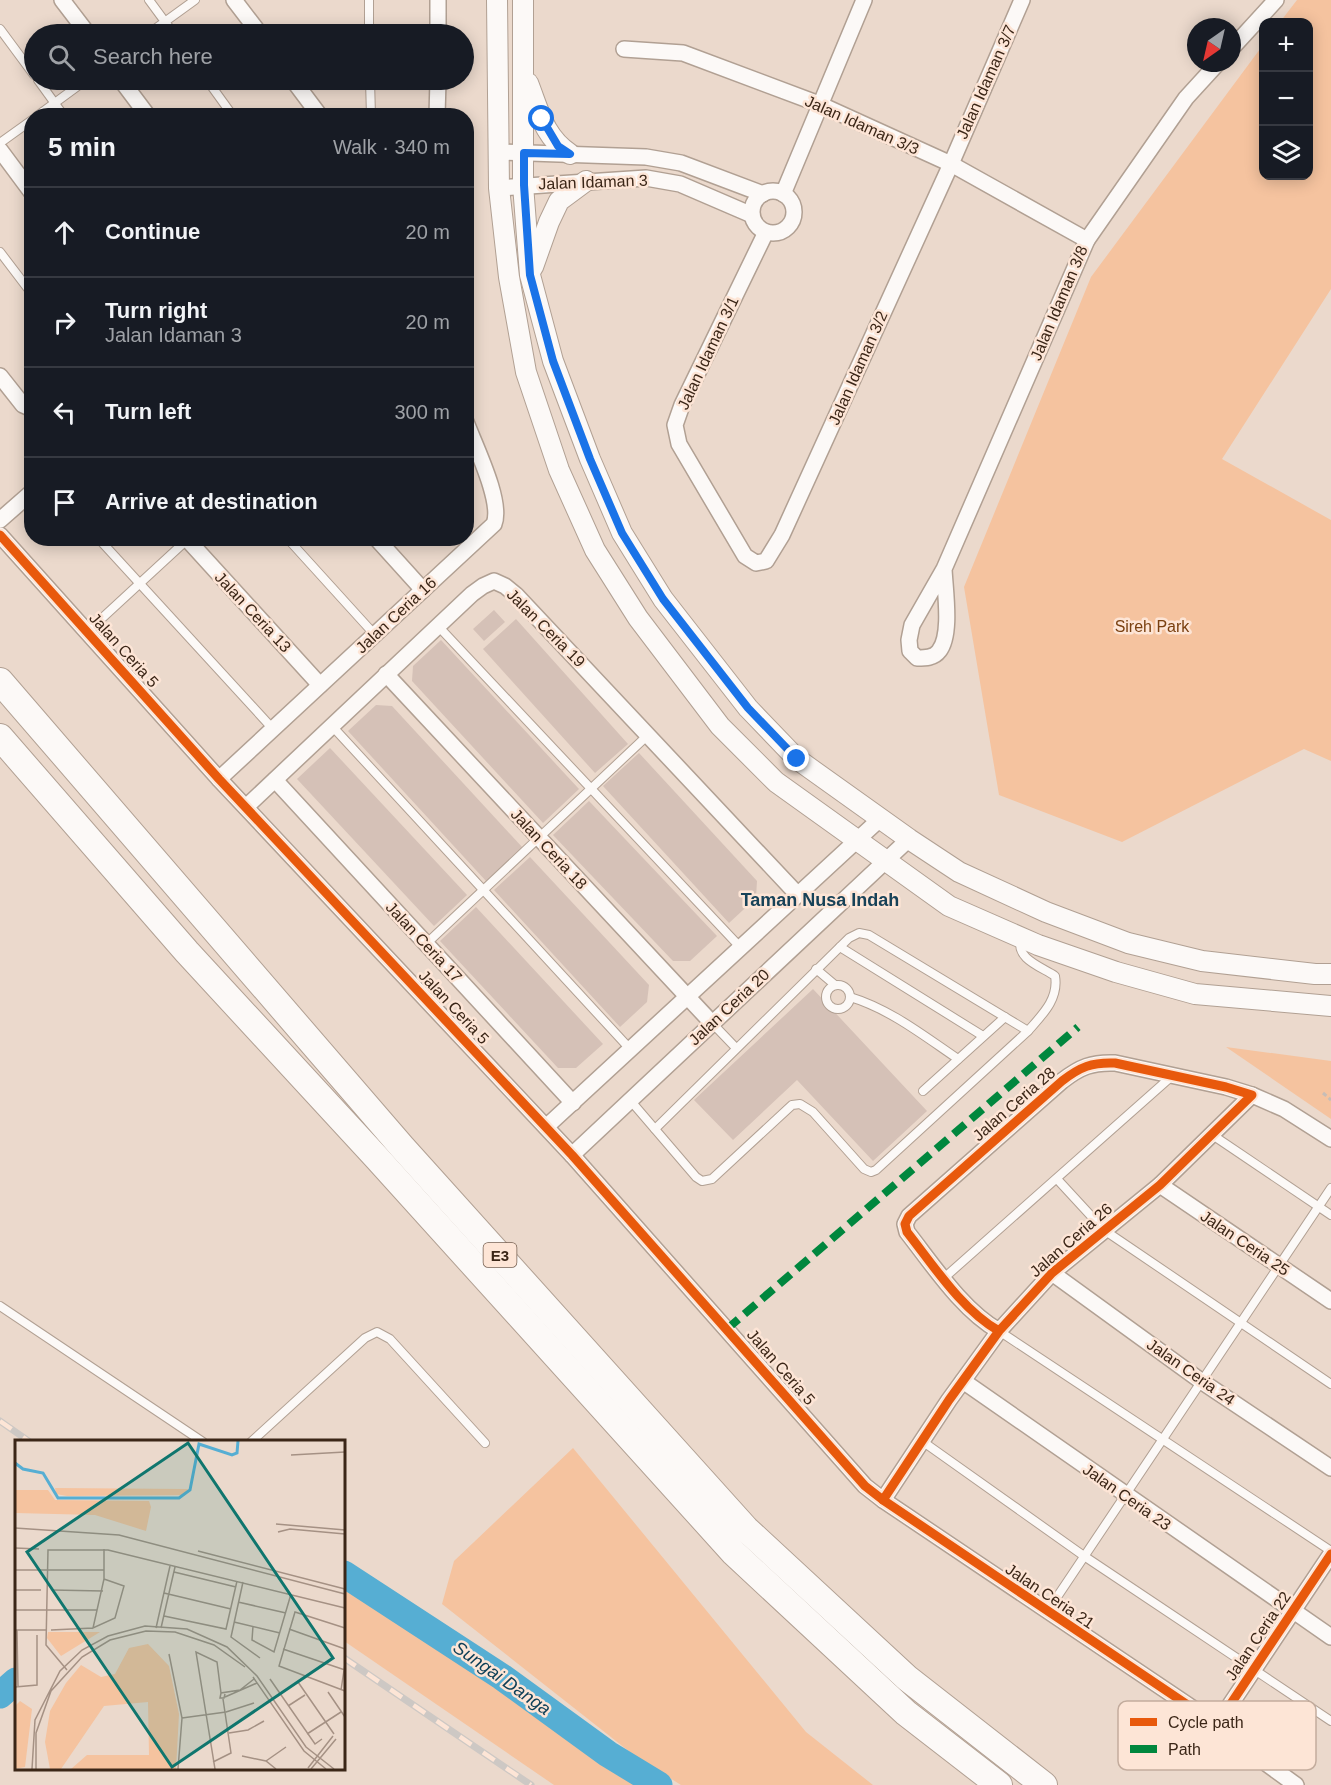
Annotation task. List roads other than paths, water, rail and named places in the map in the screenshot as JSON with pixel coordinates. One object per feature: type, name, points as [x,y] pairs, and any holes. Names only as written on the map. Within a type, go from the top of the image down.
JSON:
[{"type":"highway","name":"E3","points":[[0,681],[402,1147],[746,1529],[907,1678],[1044,1785]]},
{"type":"highway","name":"E3","points":[[0,737],[187,952],[377,1158],[734,1553],[906,1713],[999,1785]]},
{"type":"main road","points":[[497,0],[499,188],[509,277],[526,372],[559,470],[595,550],[638,618],[720,726],[776,782],[949,906],[1022,938],[1116,972],[1195,994],[1331,1005]]},
{"type":"main road","points":[[523,0],[524,185],[530,275],[553,361],[590,459],[622,533],[663,599],[748,708],[797,759],[909,839],[959,872],[1046,912],[1128,943],[1202,961],[1331,974]]},
{"type":"main road","points":[[523,72],[549,134],[558,146],[570,154]]},
{"type":"main road","points":[[530,275],[554,210],[566,194],[586,181]]},
{"type":"street","points":[[62,0],[80,24]]},
{"type":"street","points":[[234,0],[252,24]]},
{"type":"street","points":[[438,0],[438,24]]},
{"type":"street","points":[[783,194],[864,0]]},
{"type":"street","name":"Jalan Idaman 3/7","points":[[951,164],[1022,0]]},
{"type":"street","points":[[1241,38],[1276,0]]},
{"type":"street","name":"Jalan Idaman 3/3","points":[[624,49],[683,53],[819,104],[951,164],[1087,240]]},
{"type":"street","name":"Jalan Idaman 3/8","points":[[944,569],[946,638],[939,652],[930,658],[917,658],[910,651],[909,640],[912,625],[944,569],[1087,240],[1186,98],[1210,72]]},
{"type":"street","points":[[128,90],[142,108]]},
{"type":"street","points":[[300,90],[314,108]]},
{"type":"street","points":[[437,108],[438,90]]},
{"type":"street","points":[[0,151],[24,182]]},
{"type":"street","name":"Jalan Idaman 3","points":[[498,152],[646,157],[681,163],[763,194]]},
{"type":"street","name":"Jalan Idaman 3/2","points":[[756,564],[766,561],[774,552],[951,164]]},
{"type":"street","name":"Jalan Idaman 3","points":[[499,188],[646,178],[681,184],[752,214]]},
{"type":"street","points":[[773,191],[783,194],[792,204],[794,211],[791,224],[780,232],[766,232],[757,225],[752,214],[754,202],[763,194],[773,191]]},
{"type":"street","name":"Jalan Idaman 3/1","points":[[756,564],[745,556],[679,444],[675,425],[682,405],[766,232]]},
{"type":"street","points":[[0,376],[24,406]]},
{"type":"street","name":"Jalan Ceria 16","points":[[474,456],[495,498],[497,516],[488,531],[474,544]]},
{"type":"street","points":[[0,520],[24,499]]},
{"type":"street","name":"Jalan Ceria 5","points":[[0,535],[219,778],[572,1155],[865,1486],[883,1500]]},
{"type":"street","name":"Jalan Ceria 13","points":[[194,546],[320,685]]},
{"type":"street","points":[[383,546],[423,590]]},
{"type":"street","name":"Jalan Ceria 16","points":[[219,778],[471,546]]},
{"type":"street","name":"Jalan Ceria 19","points":[[246,807],[438,626],[483,586],[494,581],[516,595],[798,895]]},
{"type":"street","name":"Jalan Ceria 18","points":[[386,675],[712,1023]]},
{"type":"street","name":"Jalan Ceria 17","points":[[275,780],[573,1103]]},
{"type":"street","points":[[546,1127],[880,819]]},
{"type":"street","name":"Jalan Ceria 20","points":[[572,1155],[909,839]]},
{"type":"street","name":"Jalan Ceria 28","points":[[999,1331],[985,1324],[964,1303],[907,1232],[905,1224],[909,1216],[1062,1082],[1086,1065],[1097,1062],[1115,1063],[1252,1095],[1284,1108],[1331,1139]]},
{"type":"street","points":[[1211,1134],[1252,1095]]},
{"type":"street","name":"Jalan Ceria 26","points":[[883,1500],[999,1331],[1052,1273],[1160,1185],[1211,1134]]},
{"type":"street","name":"Jalan Ceria 25","points":[[1160,1185],[1331,1301]]},
{"type":"street","name":"Jalan Ceria 24","points":[[1052,1273],[1201,1381],[1331,1468]]},
{"type":"street","name":"Jalan Ceria 23","points":[[963,1381],[1331,1637]]},
{"type":"street","name":"Jalan Ceria 21","points":[[883,1500],[1180,1701]]},
{"type":"street","name":"Jalan Ceria 22","points":[[1232,1701],[1331,1553]]},
{"type":"street","points":[[1275,1770],[1296,1785]]},
{"type":"lane","points":[[149,0],[165,22]]},
{"type":"lane","points":[[162,24],[195,0]]},
{"type":"lane","points":[[369,0],[369,24]]},
{"type":"lane","points":[[0,29],[24,61]]},
{"type":"lane","points":[[46,90],[59,108]]},
{"type":"lane","points":[[47,108],[72,90]]},
{"type":"lane","points":[[214,90],[227,108]]},
{"type":"lane","points":[[371,90],[372,108]]},
{"type":"lane","points":[[0,143],[24,126]]},
{"type":"lane","points":[[0,252],[24,284]]},
{"type":"lane","points":[[105,546],[273,729]]},
{"type":"lane","points":[[87,632],[180,546]]},
{"type":"lane","points":[[293,546],[375,634]]},
{"type":"lane","points":[[438,626],[741,948]]},
{"type":"lane","points":[[332,726],[631,1050]]},
{"type":"lane","points":[[426,944],[648,735]]},
{"type":"lane","points":[[655,1129],[816,969],[849,938],[859,933],[869,935],[1029,1031]]},
{"type":"lane","points":[[630,1100],[696,1177],[702,1181],[712,1179],[792,1106],[800,1104],[813,1112],[864,1169],[871,1172],[876,1170],[1029,1031],[1050,1006],[1057,985],[1055,976],[1027,959],[1019,945],[1022,938]]},
{"type":"lane","points":[[840,947],[983,1036]]},
{"type":"lane","points":[[816,969],[835,985],[846,987],[850,997],[889,1014],[958,1059]]},
{"type":"lane","points":[[835,985],[826,993],[827,1001],[832,1008],[844,1008],[850,997]]},
{"type":"lane","points":[[922,1091],[1005,1017]]},
{"type":"lane","points":[[712,1023],[736,1048]]},
{"type":"lane","points":[[944,1278],[1172,1076]]},
{"type":"lane","points":[[1211,1134],[1331,1215]]},
{"type":"lane","points":[[1057,1179],[1104,1230],[1331,1384]]},
{"type":"lane","points":[[1047,1611],[1331,1188]]},
{"type":"lane","points":[[0,1305],[200,1440]]},
{"type":"lane","points":[[999,1331],[1331,1553]]},
{"type":"lane","points":[[253,1440],[365,1338],[376,1332],[390,1339],[485,1443]]},
{"type":"lane","points":[[922,1442],[1084,1556],[1301,1701]]},
{"type":"lane","points":[[1316,1711],[1331,1721]]},
{"type":"waterway","name":"Sungai Danga","points":[[345,1575],[502,1677],[608,1754],[659,1785]]},
{"type":"waterway","name":"Sungai Danga","points":[[0,1695],[15,1682]]},
{"type":"railway","points":[[0,1421],[27,1440]]},
{"type":"railway","points":[[345,1659],[531,1785]]},
{"type":"district","name":"Taman Nusa Indah","points":[[820,900]]},
{"type":"park label","name":"Sireh Park","points":[[1152,626]]}]
